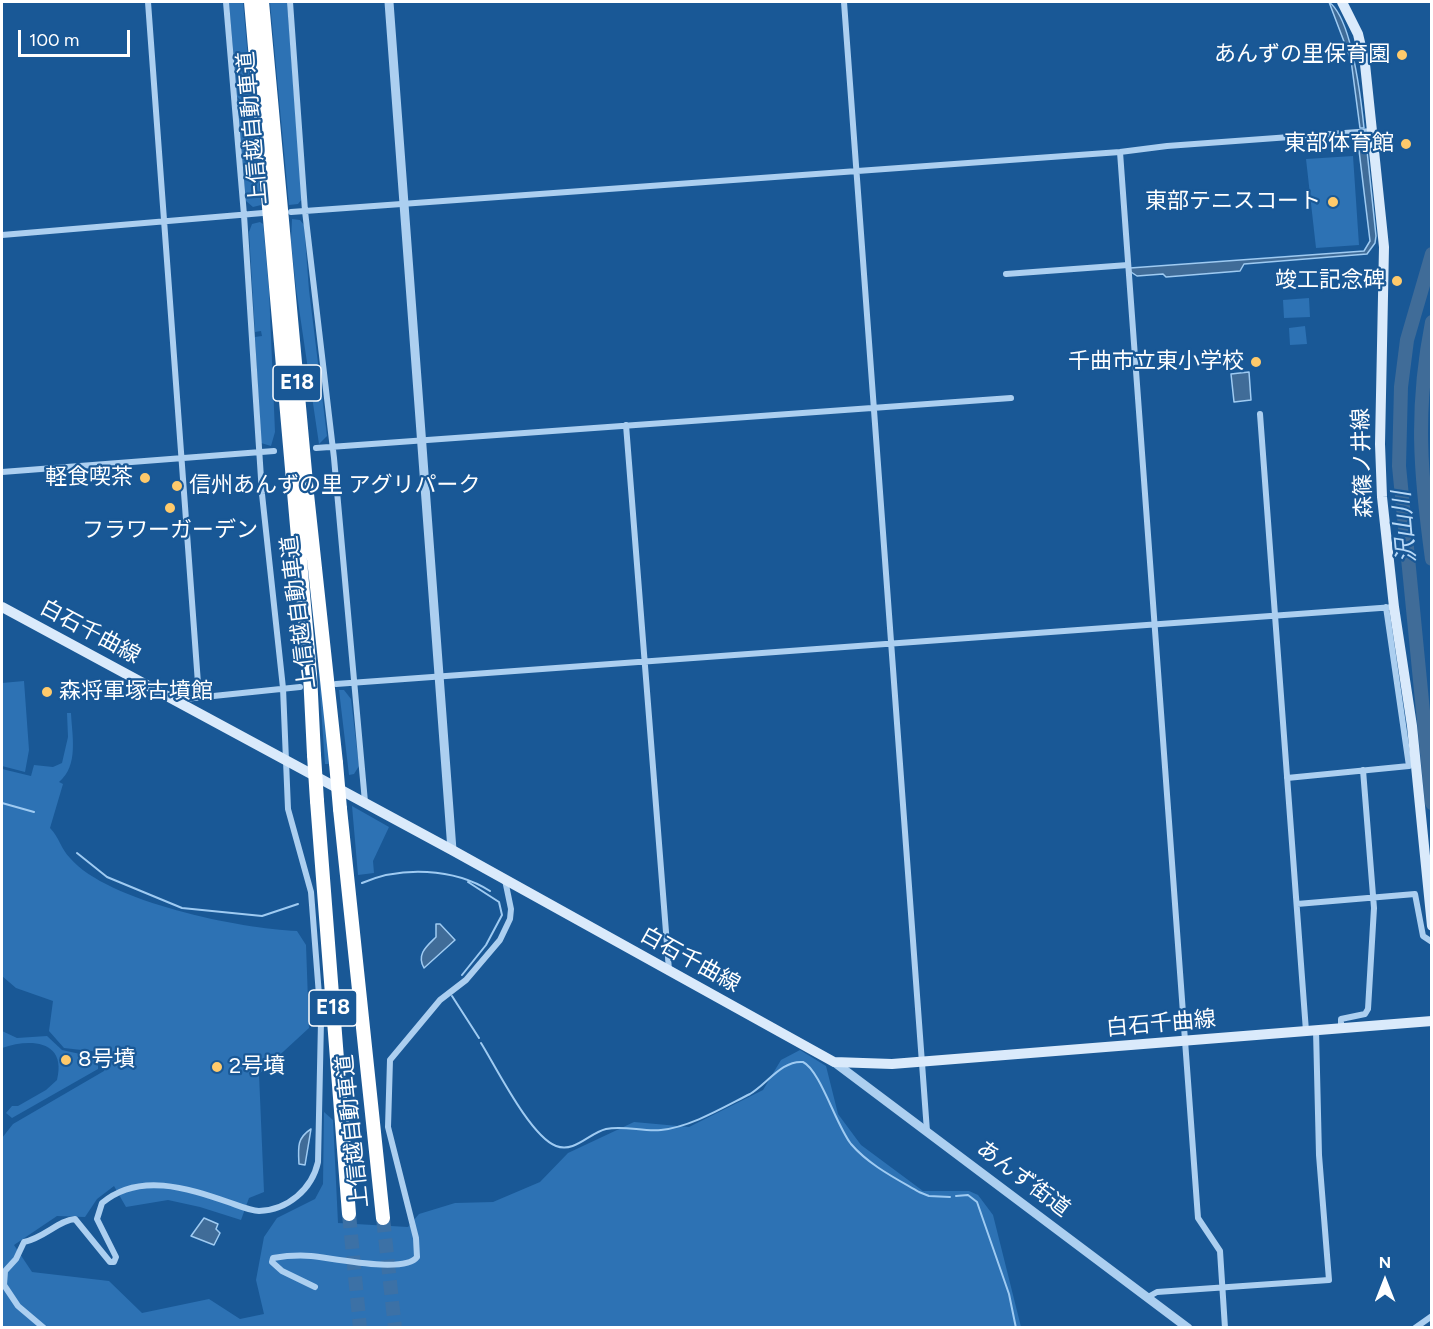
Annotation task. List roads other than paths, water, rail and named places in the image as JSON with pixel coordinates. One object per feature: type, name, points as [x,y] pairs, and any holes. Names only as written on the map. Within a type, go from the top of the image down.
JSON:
[{"type":"highway","name":"上信越自動車道","points":[[251,2],[310,674],[317,801],[350,1214]]},
{"type":"highway","name":"上信越自動車道","points":[[262,2],[307,494],[383,1218]]},
{"type":"main road","name":"森篠ノ井線","points":[[1342,2],[1362,48],[1384,247],[1380,470],[1390,607],[1412,726],[1431,926]]},
{"type":"main road","name":"白石千曲線","points":[[2,607],[452,850],[834,1062],[884,1064],[1431,1021]]},
{"type":"street","points":[[148,2],[199,697]]},
{"type":"street","points":[[44,1328],[18,1306],[4,1285],[5,1271],[16,1259],[24,1242],[39,1239],[69,1220],[75,1219],[110,1262],[114,1262],[116,1257],[97,1219],[102,1203],[122,1189],[172,1185],[258,1211],[279,1207],[302,1194],[314,1179],[318,1162],[321,1021],[311,891],[288,809],[283,688],[259,453],[244,215],[226,2]]},
{"type":"street","points":[[290,2],[305,211],[331,447],[365,803]]},
{"type":"street","points":[[389,2],[452,850]]},
{"type":"street","points":[[844,2],[927,1131]]},
{"type":"street","points":[[291,212],[857,172],[1372,131]]},
{"type":"street","points":[[1120,152],[1198,1218],[1220,1251],[1225,1328]]},
{"type":"street","points":[[2,235],[263,213]]},
{"type":"street","points":[[1006,274],[1128,265]]},
{"type":"street","points":[[316,448],[1011,398]]},
{"type":"street","points":[[1148,1297],[1157,1292],[1329,1280],[1311,1031],[1297,904],[1260,414]]},
{"type":"street","points":[[626,425],[669,970]]},
{"type":"street","points":[[2,472],[274,451]]},
{"type":"street","points":[[336,684],[1390,607],[1409,766],[1287,778]]},
{"type":"street","points":[[174,700],[300,687]]},
{"type":"street","points":[[1341,1028],[1341,1019],[1365,1014],[1368,1009],[1374,908],[1364,770]]},
{"type":"street","points":[[315,1287],[282,1271],[272,1262],[273,1258],[312,1256],[385,1264],[410,1263],[417,1257],[416,1238],[388,1127],[390,1060],[441,1000],[466,980],[500,940],[510,919],[505,880]]},
{"type":"street","points":[[1297,904],[1415,894],[1423,936],[1431,942]]},
{"type":"street","name":"あんず街道","points":[[834,1062],[1148,1297],[1183,1326]]},
{"type":"street","points":[[1415,1328],[1431,1316]]},
{"type":"waterway","name":"沢山川","points":[[1432,254],[1407,340],[1401,387],[1399,466],[1432,803]]},
{"type":"waterway","points":[[1432,322],[1421,412],[1422,469],[1432,559]]},
{"type":"waterway","points":[[2,803],[34,812]]},
{"type":"waterway","points":[[77,853],[107,877],[182,908],[262,916],[298,904]]},
{"type":"waterway","points":[[362,883],[393,874],[427,872],[460,878],[490,891]]},
{"type":"waterway","points":[[462,975],[486,945],[502,915],[499,902],[468,882]]},
{"type":"waterway","points":[[452,996],[479,1038]]},
{"type":"waterway","points":[[481,1043],[514,1100],[535,1129],[546,1140],[563,1147],[576,1145],[606,1129],[661,1130],[684,1125],[750,1094],[788,1065],[803,1062],[816,1076],[845,1135],[858,1152],[883,1171],[919,1192],[929,1196],[950,1197]]},
{"type":"waterway","points":[[956,1196],[968,1195],[977,1202],[1009,1294],[1016,1328]]},
{"type":"tunnel","points":[[349,1214],[360,1328]]},
{"type":"tunnel","points":[[383,1218],[395,1328]]},
{"type":"place","name":"あんずの里保育園","points":[[1402,55]]},
{"type":"place","name":"東部体育館","points":[[1406,144]]},
{"type":"place","name":"東部テニスコート","points":[[1333,202]]},
{"type":"place","name":"竣工記念碑","points":[[1397,281]]},
{"type":"place","name":"千曲市立東小学校","points":[[1256,362]]},
{"type":"place","name":"軽食喫茶","points":[[145,478]]},
{"type":"place","name":"信州あんずの里 アグリパーク","points":[[177,486]]},
{"type":"place","name":"フラワーガーデン","points":[[170,508]]},
{"type":"place","name":"森将軍塚古墳館","points":[[47,692]]},
{"type":"place","name":"8号墳","points":[[66,1060]]},
{"type":"place","name":"2号墳","points":[[217,1067]]}]
